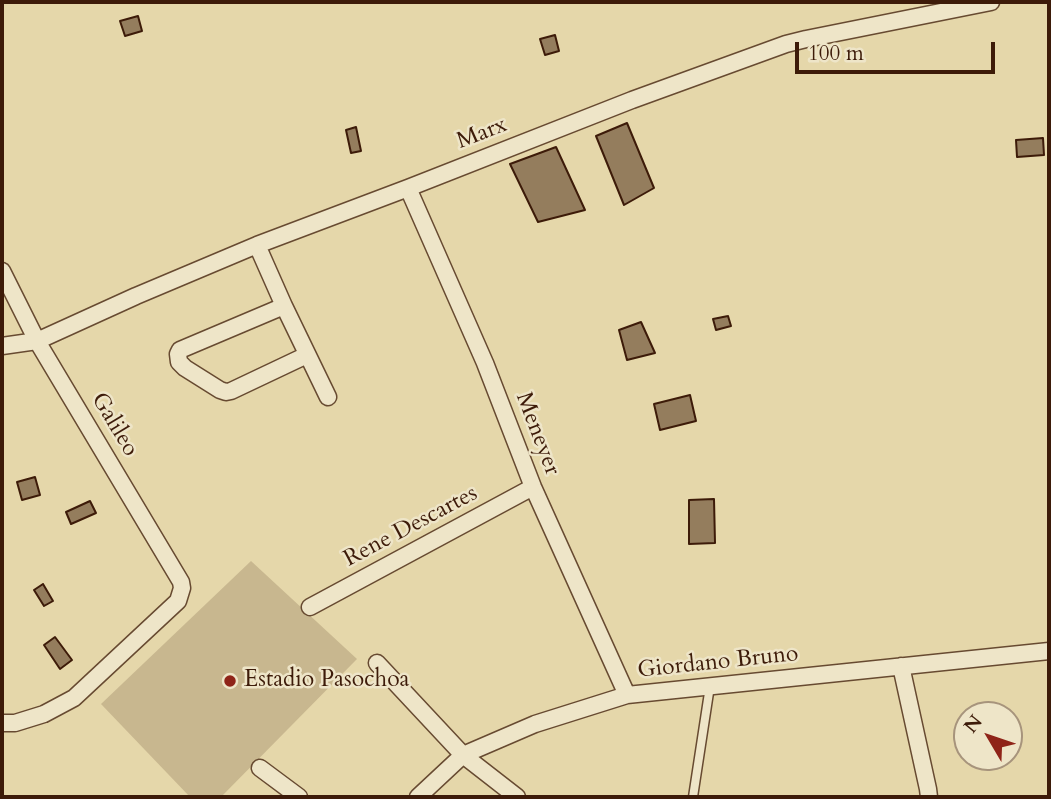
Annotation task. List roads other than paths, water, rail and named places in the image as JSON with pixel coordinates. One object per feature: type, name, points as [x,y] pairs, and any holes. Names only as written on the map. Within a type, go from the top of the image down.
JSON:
[{"type":"street","name":"Marx","points":[[2,346],[37,341],[257,245],[632,100],[786,44],[991,2]]},
{"type":"street","name":"Meneyer","points":[[408,188],[485,363],[533,487],[627,695]]},
{"type":"street","points":[[257,245],[328,397]]},
{"type":"street","name":"Galileo","points":[[2,271],[37,341],[181,582],[178,601],[74,698],[44,714],[15,723],[2,723]]},
{"type":"street","points":[[284,306],[180,351],[179,362],[226,392],[307,355]]},
{"type":"street","name":"Rene Descartes","points":[[310,607],[533,487]]},
{"type":"street","name":"Giordano Bruno","points":[[418,797],[463,755],[535,724],[627,695],[1049,651]]},
{"type":"street","points":[[377,663],[463,755],[517,797]]},
{"type":"street","points":[[901,666],[929,797]]},
{"type":"street","points":[[260,768],[299,797]]},
{"type":"lane","points":[[693,797],[710,687]]},
{"type":"place","name":"Estadio Pasochoa","points":[[230,681]]}]
